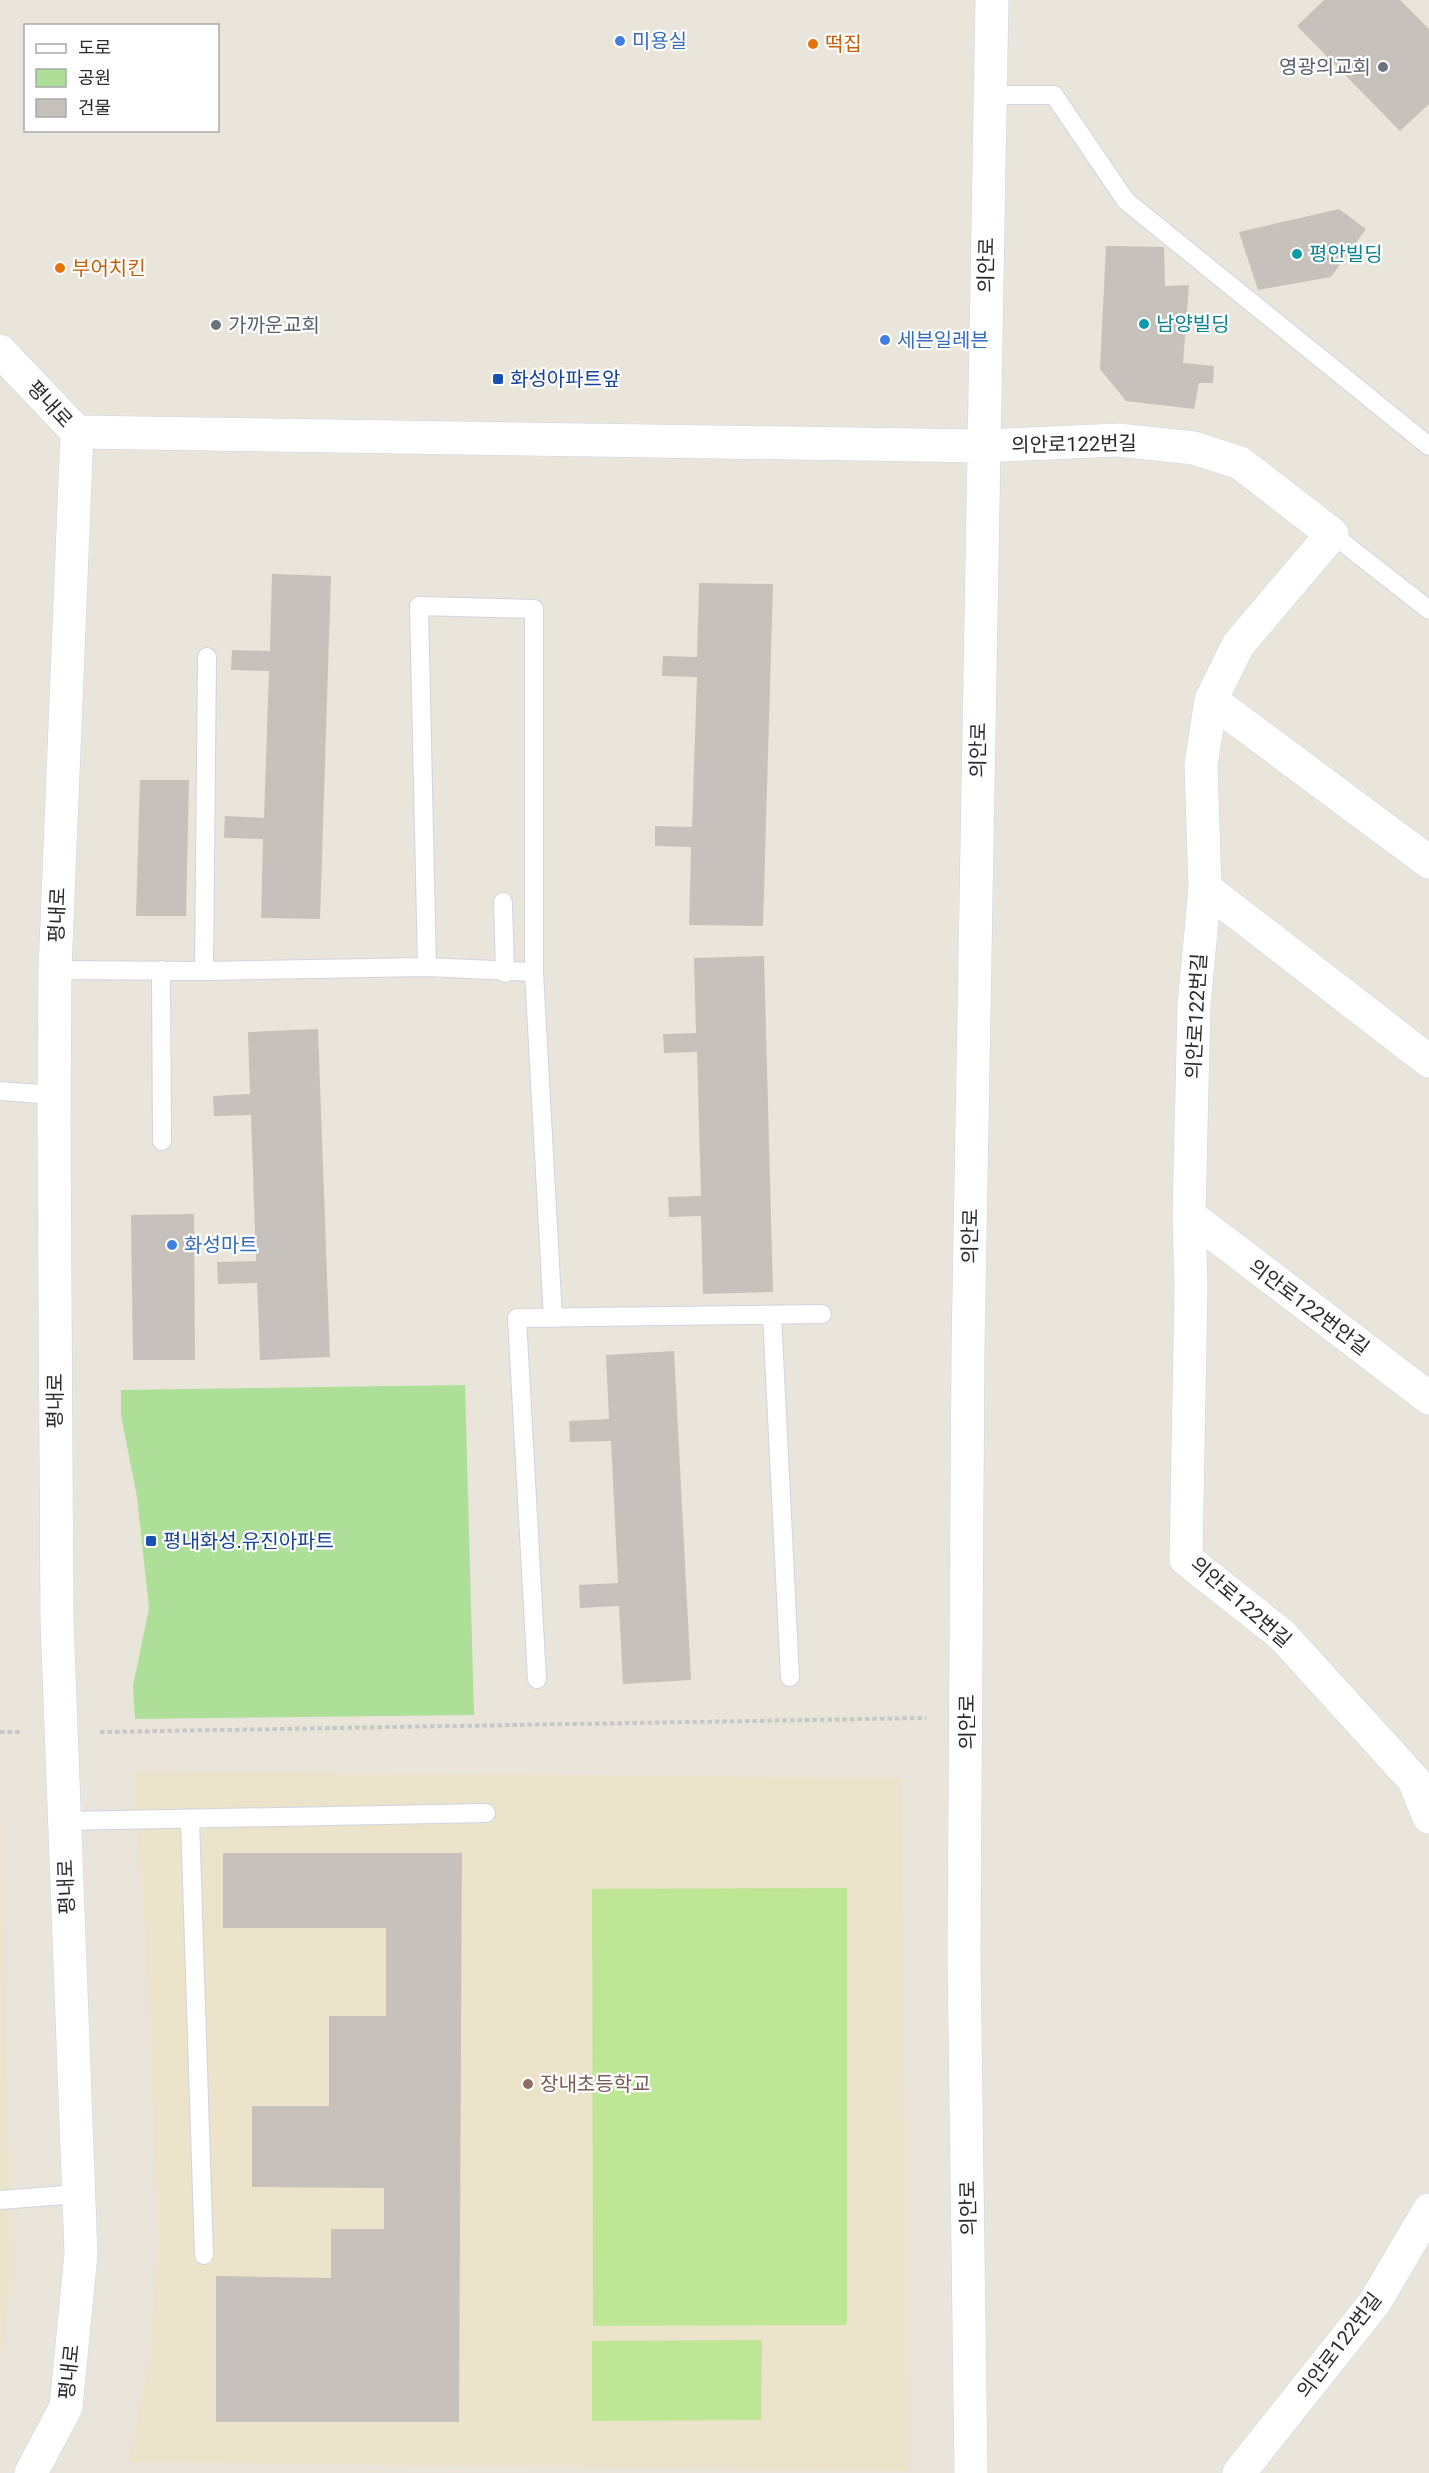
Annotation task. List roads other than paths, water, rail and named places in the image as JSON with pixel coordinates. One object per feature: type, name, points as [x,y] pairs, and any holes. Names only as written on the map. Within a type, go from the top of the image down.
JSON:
[{"type":"street","name":"의안로","points":[[971,2473],[964,1953],[968,1350],[982,446],[992,0]]},
{"type":"street","name":"평내로","points":[[0,351],[76,432],[55,970],[54,1095],[57,1609],[81,2254],[66,2407],[32,2473]]},
{"type":"street","name":"의안로122번길","points":[[76,432],[982,446],[1118,440],[1194,448],[1240,464],[1332,534],[1238,645],[1211,700],[1201,765],[1205,888],[1194,1005],[1189,1215],[1191,1287],[1186,1559],[1282,1635],[1414,1780],[1429,1817]]},
{"type":"street","points":[[1211,700],[1429,862]]},
{"type":"street","points":[[1205,888],[1429,1061]]},
{"type":"street","name":"의안로122번안길","points":[[1189,1215],[1429,1398]]},
{"type":"street","name":"의안로122번길","points":[[1239,2473],[1375,2302],[1429,2210]]},
{"type":"lane","points":[[989,95],[1054,95],[1126,201],[1429,446]]},
{"type":"lane","points":[[1332,534],[1429,610]]},
{"type":"lane","points":[[427,967],[419,606],[534,609],[534,972],[553,1317]]},
{"type":"lane","points":[[204,971],[207,657]]},
{"type":"lane","points":[[503,902],[505,973]]},
{"type":"lane","points":[[55,970],[204,971],[427,967],[505,973],[534,972]]},
{"type":"lane","points":[[161,970],[162,1141]]},
{"type":"lane","points":[[0,1091],[54,1095]]},
{"type":"lane","points":[[537,1680],[517,1318],[822,1314]]},
{"type":"lane","points":[[772,1315],[790,1677]]},
{"type":"lane","points":[[64,1821],[486,1813]]},
{"type":"lane","points":[[190,1819],[204,2255]]},
{"type":"lane","points":[[0,2199],[78,2194]]},
{"type":"place","name":"미용실","points":[[620,41]]},
{"type":"place","name":"떡집","points":[[813,44]]},
{"type":"place","name":"영광의교회","points":[[1383,67]]},
{"type":"place","name":"평안빌딩","points":[[1297,254]]},
{"type":"place","name":"부어치킨","points":[[60,268]]},
{"type":"place","name":"남양빌딩","points":[[1144,324]]},
{"type":"place","name":"가까운교회","points":[[216,325]]},
{"type":"place","name":"세븐일레븐","points":[[885,340]]},
{"type":"place","name":"화성아파트앞","points":[[498,379]]},
{"type":"place","name":"화성마트","points":[[172,1245]]},
{"type":"place","name":"평내화성.유진아파트","points":[[151,1541]]},
{"type":"place","name":"장내초등학교","points":[[528,2084]]}]
